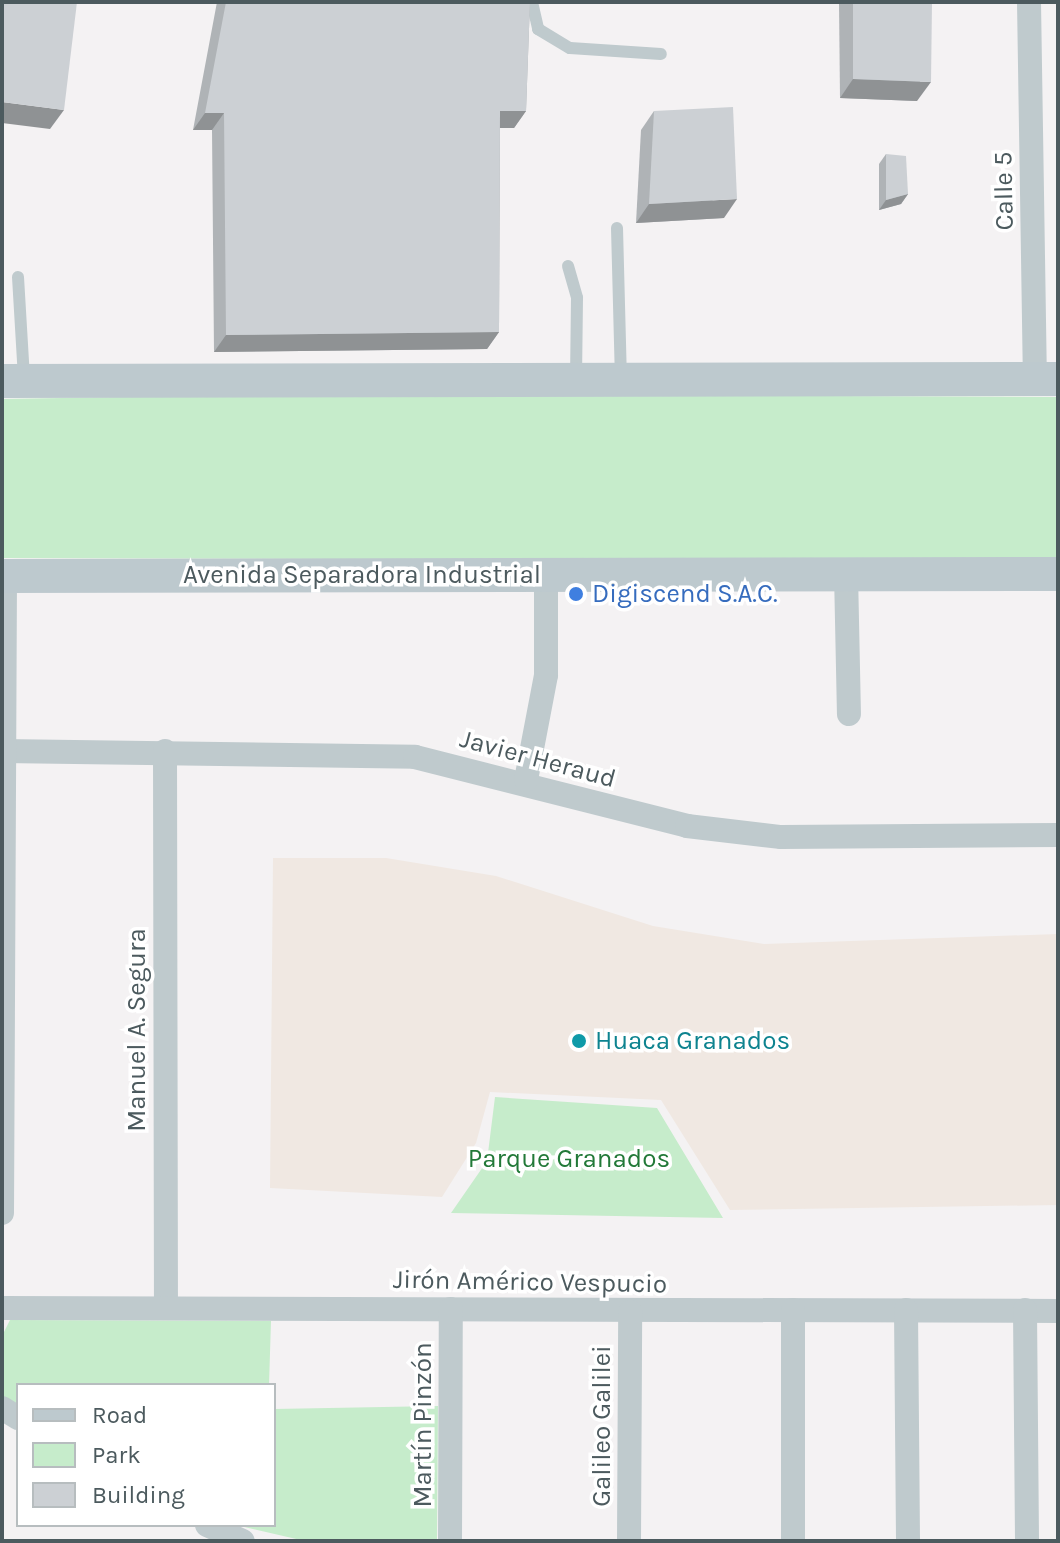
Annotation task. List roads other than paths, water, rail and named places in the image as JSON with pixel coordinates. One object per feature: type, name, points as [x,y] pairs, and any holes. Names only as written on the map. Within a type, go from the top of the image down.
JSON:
[{"type":"main road","points":[[13,381],[1047,379]]},
{"type":"main road","name":"Avenida Separadora Industrial","points":[[3,576],[1058,574]]},
{"type":"street","name":"Calle 5","points":[[1029,2],[1047,379]]},
{"type":"street","points":[[846,573],[849,714]]},
{"type":"street","points":[[526,780],[546,675],[546,574]]},
{"type":"street","points":[[2,1213],[3,576]]},
{"type":"street","name":"Javier Heraud","points":[[2,751],[415,757],[526,780],[687,826],[781,837],[1058,835]]},
{"type":"street","name":"Manuel A. Segura","points":[[165,751],[166,1308]]},
{"type":"street","name":"Jirón Américo Vespucio","points":[[2,1308],[1058,1311]]},
{"type":"street","name":"Martín Pinzón","points":[[450,1541],[451,1309]]},
{"type":"street","points":[[793,1310],[793,1541]]},
{"type":"street","points":[[906,1310],[908,1541]]},
{"type":"street","points":[[1025,1310],[1027,1541]]},
{"type":"street","name":"Galileo Galilei","points":[[629,1541],[630,1312]]},
{"type":"street","points":[[212,1527],[243,1541]]},
{"type":"lane","points":[[532,2],[538,29],[570,48],[661,54]]},
{"type":"lane","points":[[617,228],[621,378]]},
{"type":"lane","points":[[568,266],[577,298],[576,378]]},
{"type":"lane","points":[[13,381],[18,277]]},
{"type":"place","name":"Digiscend S.A.C.","points":[[576,594]]},
{"type":"place","name":"Huaca Granados","points":[[579,1041]]},
{"type":"park label","name":"Parque Granados","points":[[569,1159]]}]
